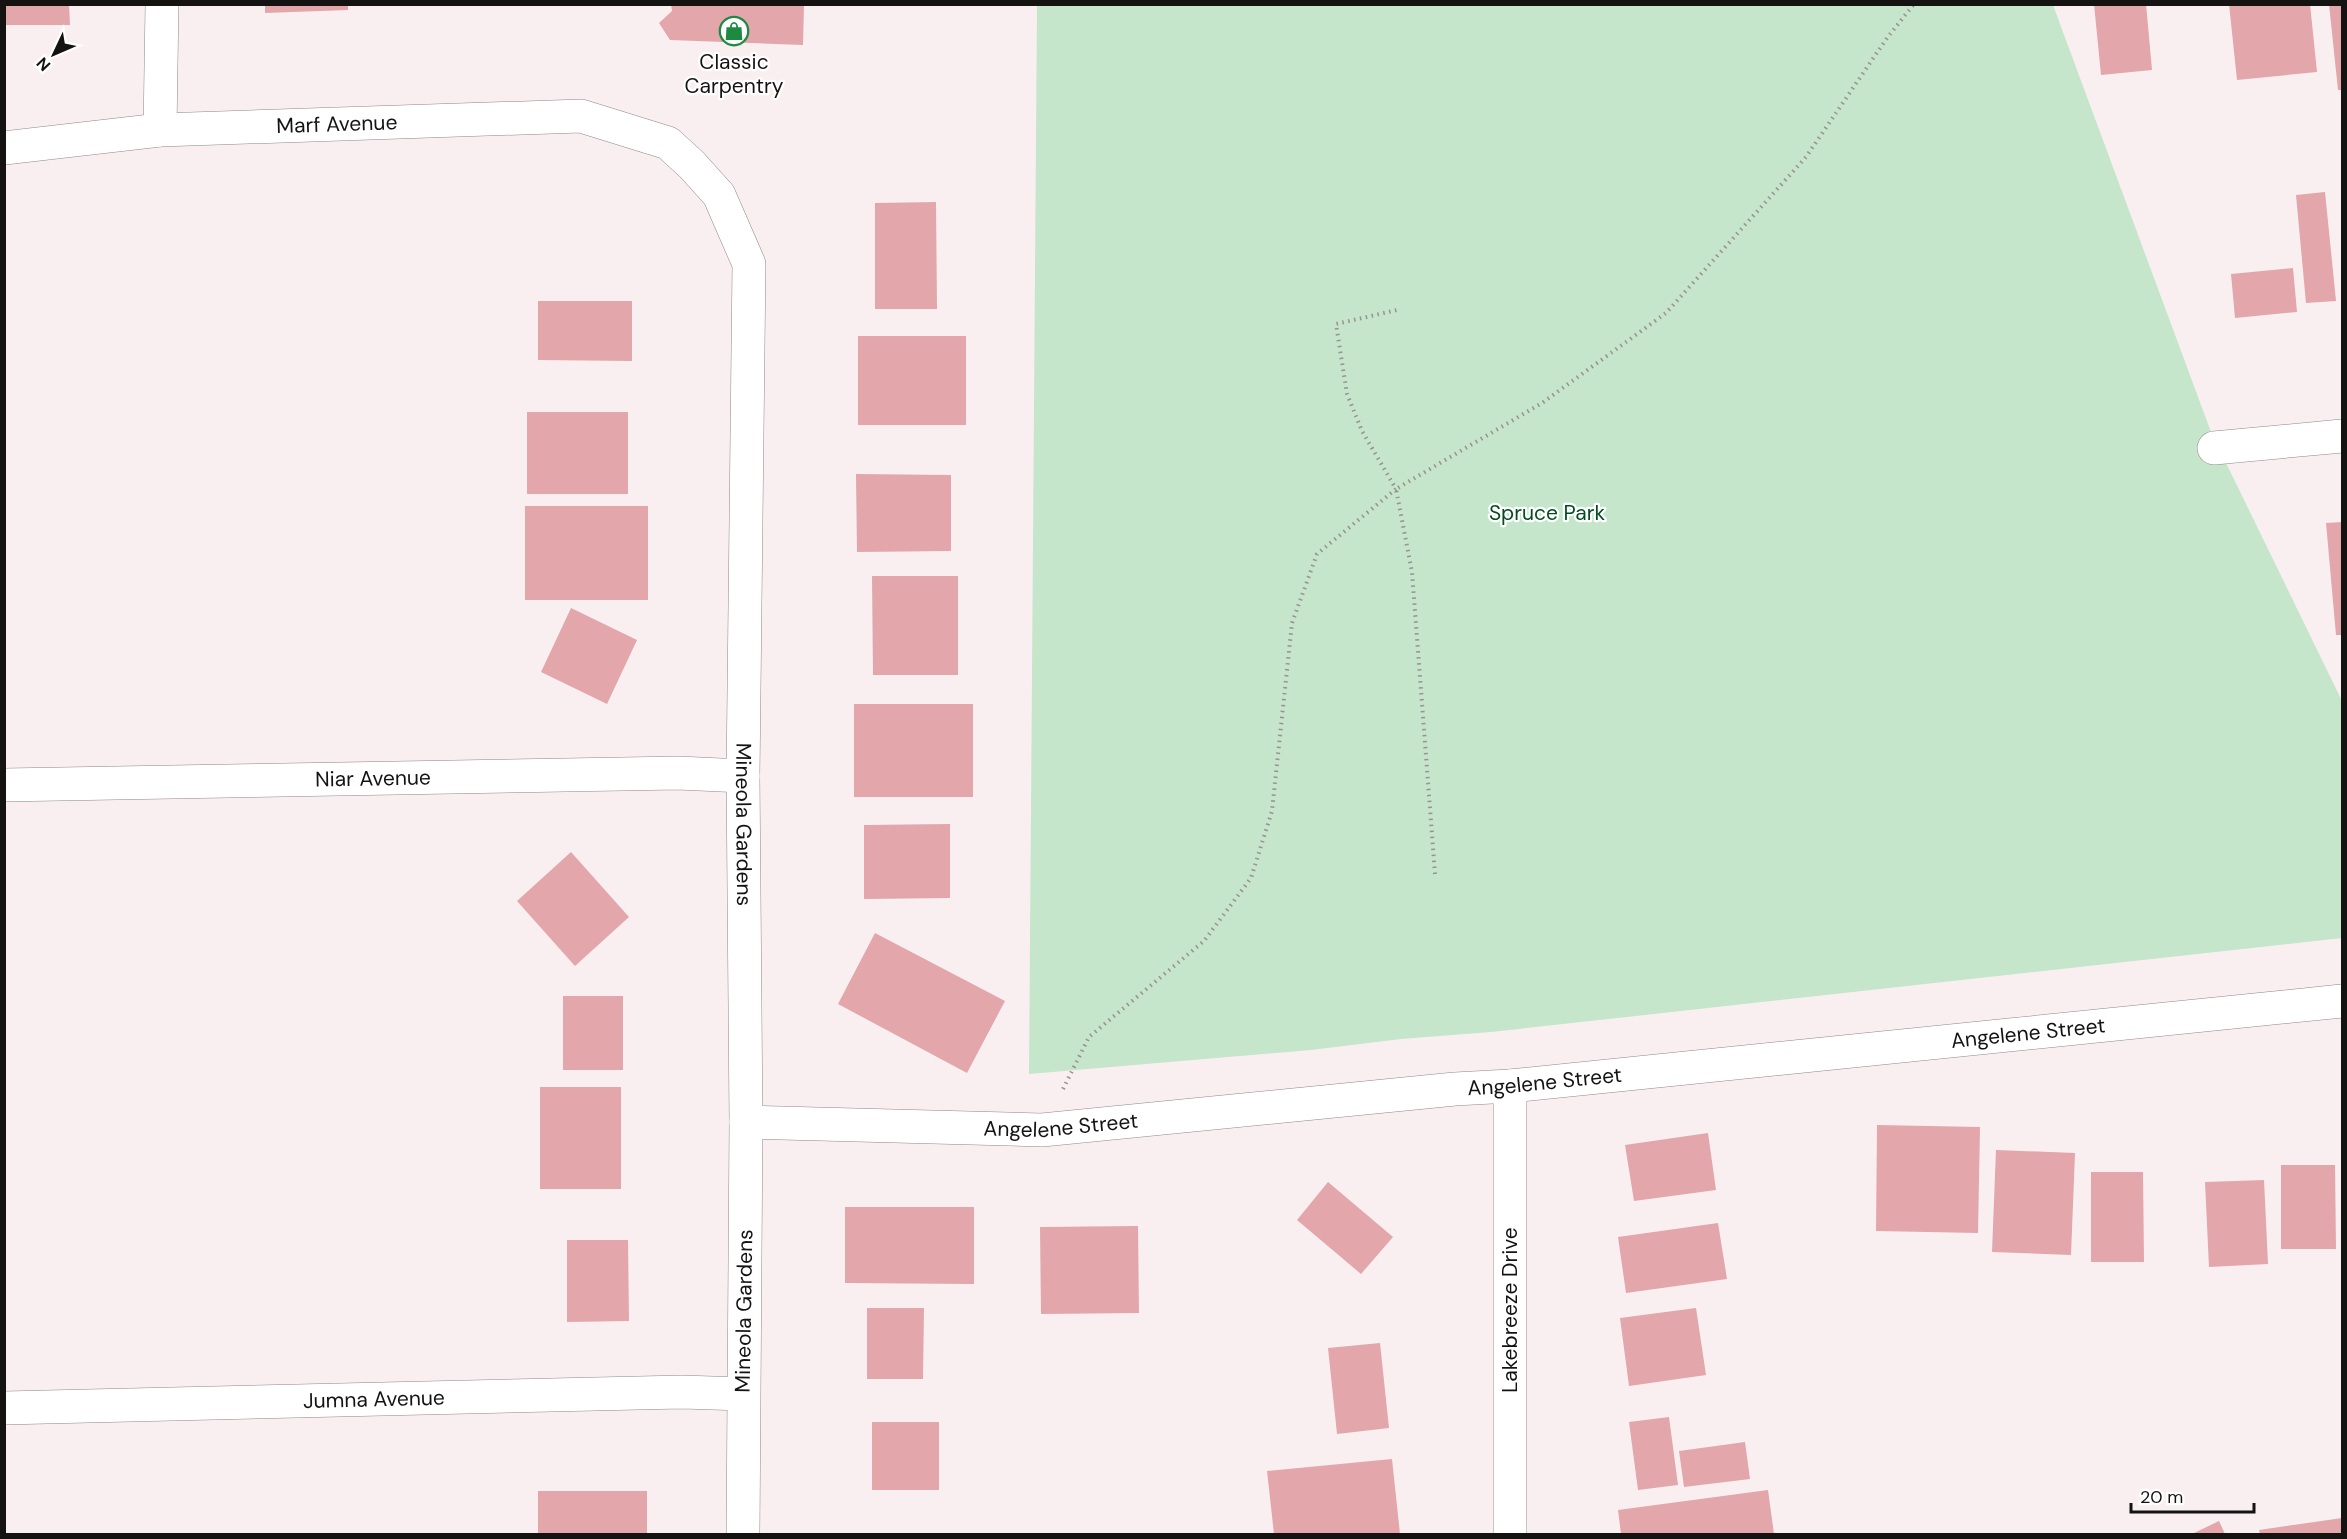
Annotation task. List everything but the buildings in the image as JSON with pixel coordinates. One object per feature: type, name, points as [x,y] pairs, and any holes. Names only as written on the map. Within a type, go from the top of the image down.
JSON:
[{"type":"street","points":[[160,130],[162,4]]},
{"type":"street","name":"Marf Avenue","points":[[4,148],[160,130],[581,116],[668,143]]},
{"type":"street","name":"Mineola Gardens","points":[[668,143],[719,195],[749,264],[743,776],[746,1122],[743,1534]]},
{"type":"street","points":[[2214,448],[2343,435]]},
{"type":"street","name":"Niar Avenue","points":[[4,785],[678,774],[743,776]]},
{"type":"street","name":"Angelene Street","points":[[746,1122],[1042,1130],[1455,1089],[1510,1086],[2343,1001]]},
{"type":"street","name":"Lakebreeze Drive","points":[[1510,1086],[1510,1534]]},
{"type":"street","name":"Jumna Avenue","points":[[4,1408],[682,1392],[743,1394]]},
{"type":"path","points":[[1042,1130],[1089,1037],[1204,940],[1251,878],[1272,811],[1292,623],[1317,554],[1396,489],[1542,403],[1666,313],[1806,157],[1887,38],[1914,4]]},
{"type":"path","points":[[1397,310],[1336,324],[1347,394],[1362,431],[1396,489],[1412,572],[1435,874]]},
{"type":"green space","name":"Spruce Park","points":[[1037,5],[2053,5],[2211,432],[2342,701],[2342,938],[1491,1032],[1029,1074]]},
{"type":"place","name":"Classic Carpentry","points":[[734,31]]}]
